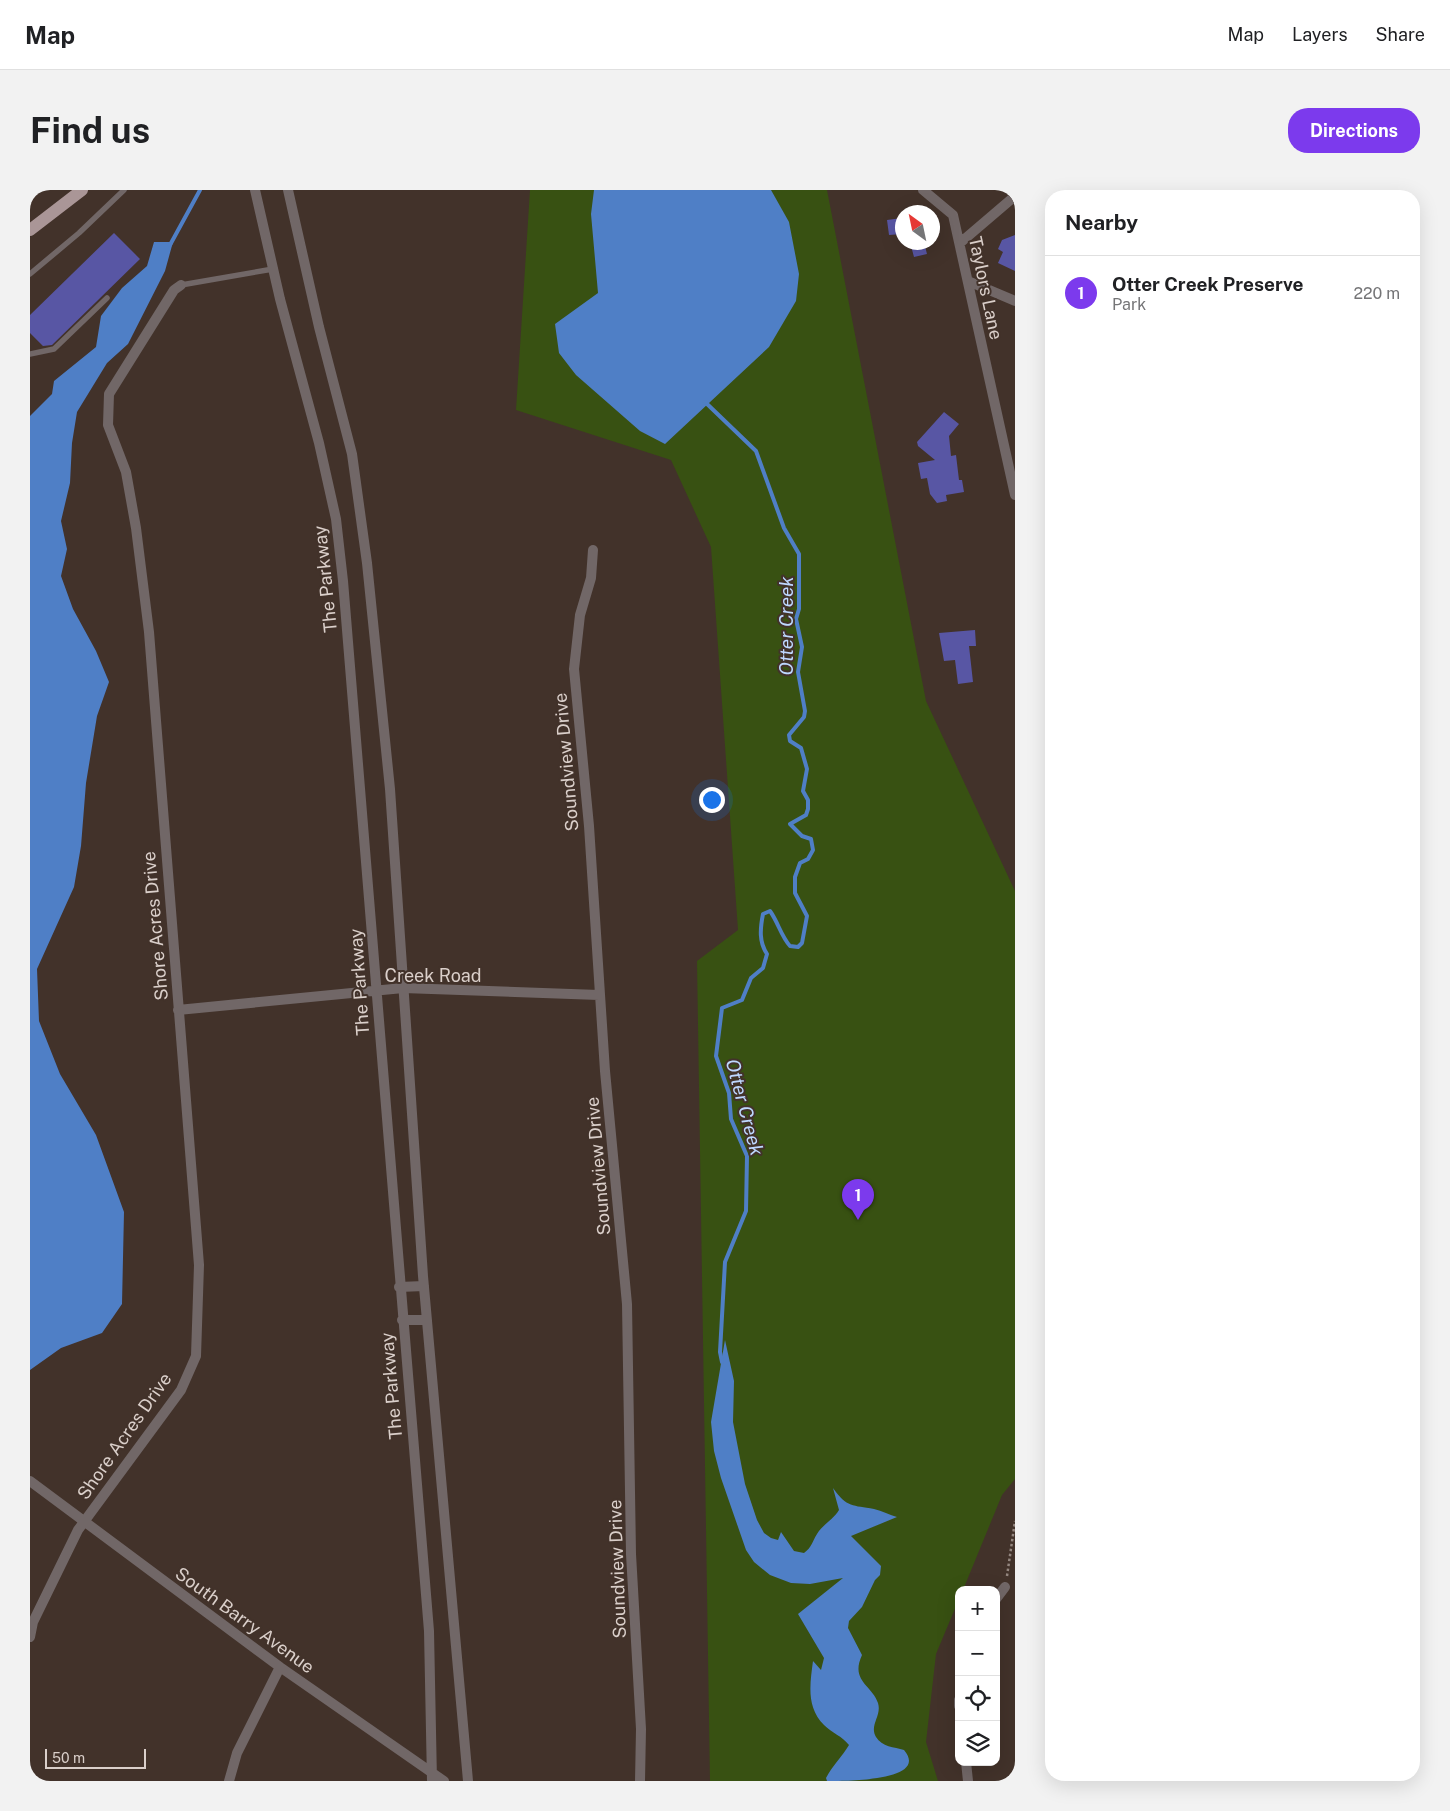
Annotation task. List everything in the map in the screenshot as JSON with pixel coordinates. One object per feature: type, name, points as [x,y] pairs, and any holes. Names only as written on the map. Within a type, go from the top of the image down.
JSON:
[{"type":"main road","points":[[30,230],[82,190]]},
{"type":"street","name":"The Parkway","points":[[256,190],[273,270],[319,442],[336,519],[343,581],[375,992],[429,1631],[431,1776]]},
{"type":"street","points":[[288,190],[352,454],[367,563],[389,779],[424,1286],[468,1781]]},
{"type":"street","name":"Taylors Lane","points":[[923,190],[953,215],[1015,495]]},
{"type":"street","points":[[960,243],[1015,196]]},
{"type":"street","points":[[968,281],[1015,301]]},
{"type":"street","name":"Shore Acres Drive","points":[[30,1637],[33,1622],[78,1530],[181,1390],[196,1356],[199,1265],[148,632],[136,528],[126,472],[108,425],[109,394],[174,290],[181,285]]},
{"type":"street","name":"Soundview Drive","points":[[593,550],[591,578],[580,614],[574,669],[627,1304],[631,1554],[641,1729],[640,1781]]},
{"type":"street","name":"Creek Road","points":[[178,1010],[403,988],[600,995]]},
{"type":"street","points":[[400,1286],[424,1286]]},
{"type":"street","points":[[402,1320],[427,1320]]},
{"type":"street","name":"South Barry Avenue","points":[[30,1481],[280,1667],[431,1776],[444,1781]]},
{"type":"street","points":[[1000,1594],[1005,1587]]},
{"type":"street","points":[[229,1781],[237,1753],[280,1667]]},
{"type":"street","points":[[966,1766],[968,1781]]},
{"type":"lane","points":[[30,274],[79,234],[124,190]]},
{"type":"lane","name":"Shore Acres Drive","points":[[181,285],[273,270]]},
{"type":"lane","points":[[30,354],[54,349],[107,298]]},
{"type":"path","points":[[1005,1587],[1015,1521]]},
{"type":"green space","points":[[530,190],[827,190],[926,701],[1015,891],[1015,1479],[1002,1495],[965,1586],[955,1586],[955,1609],[936,1654],[926,1742],[938,1781],[710,1781],[697,961],[738,930],[711,547],[671,460],[516,410]]},
{"type":"water","points":[[594,190],[771,190],[789,222],[799,274],[796,301],[769,347],[665,444],[640,431],[576,375],[559,353],[555,324],[598,293],[591,214]]},
{"type":"water","points":[[154,242],[173,242],[165,271],[128,344],[107,363],[77,412],[72,443],[70,483],[61,521],[67,549],[61,576],[73,609],[96,651],[109,682],[97,716],[86,783],[81,846],[74,887],[37,969],[39,1021],[60,1074],[96,1135],[124,1212],[122,1304],[102,1333],[61,1348],[30,1370],[30,416],[52,394],[54,381],[96,347],[101,316],[122,288],[147,266]]},
{"type":"water","points":[[725,1340],[734,1381],[733,1422],[745,1484],[757,1520],[764,1533],[778,1540],[781,1532],[794,1551],[804,1553],[819,1531],[839,1510],[833,1488],[842,1499],[851,1505],[874,1509],[897,1517],[851,1536],[881,1566],[880,1575],[875,1580],[862,1607],[849,1621],[848,1628],[862,1655],[859,1664],[860,1677],[878,1703],[879,1708],[874,1733],[885,1745],[904,1750],[909,1760],[906,1768],[896,1773],[883,1777],[851,1781],[827,1781],[828,1774],[849,1745],[824,1725],[814,1711],[811,1695],[813,1661],[821,1670],[824,1658],[798,1614],[843,1578],[810,1584],[791,1583],[770,1575],[754,1562],[746,1550],[721,1478],[714,1451],[711,1422]]},
{"type":"building","points":[[895,219],[895,235],[889,235],[887,220]]},
{"type":"building","points":[[114,233],[140,259],[52,345],[43,346],[30,333],[30,315]]},
{"type":"building","points":[[1015,235],[1015,271],[998,263],[1003,252],[998,249],[1002,240]]},
{"type":"building","points":[[912,250],[926,250],[927,254],[914,257]]},
{"type":"building","points":[[944,412],[959,424],[949,436],[951,456],[956,455],[959,480],[962,480],[964,492],[946,495],[947,501],[937,503],[930,494],[927,478],[921,479],[918,463],[935,460],[918,446],[917,442]]},
{"type":"building","points":[[975,630],[976,646],[969,646],[973,682],[958,684],[955,660],[944,661],[939,633]]},
{"type":"waterway","points":[[170,245],[200,190]]},
{"type":"waterway","name":"Otter Creek","points":[[705,402],[756,451],[784,528],[799,554],[799,609],[796,619],[802,647],[798,672],[805,711],[804,717],[789,735],[790,741],[801,748],[807,769],[803,791],[808,800],[808,809],[806,815],[790,824],[802,836],[811,839],[813,850],[808,859],[800,863],[795,877],[795,893],[807,916],[802,943],[798,947],[790,946],[770,911],[763,914],[761,935],[767,954],[763,968],[751,978],[742,1000],[722,1008],[716,1056],[729,1093],[731,1119],[747,1156],[746,1211],[725,1262],[720,1352],[722,1362]]},
{"type":"place","name":"Otter Creek Preserve","points":[[858,1220]]}]
